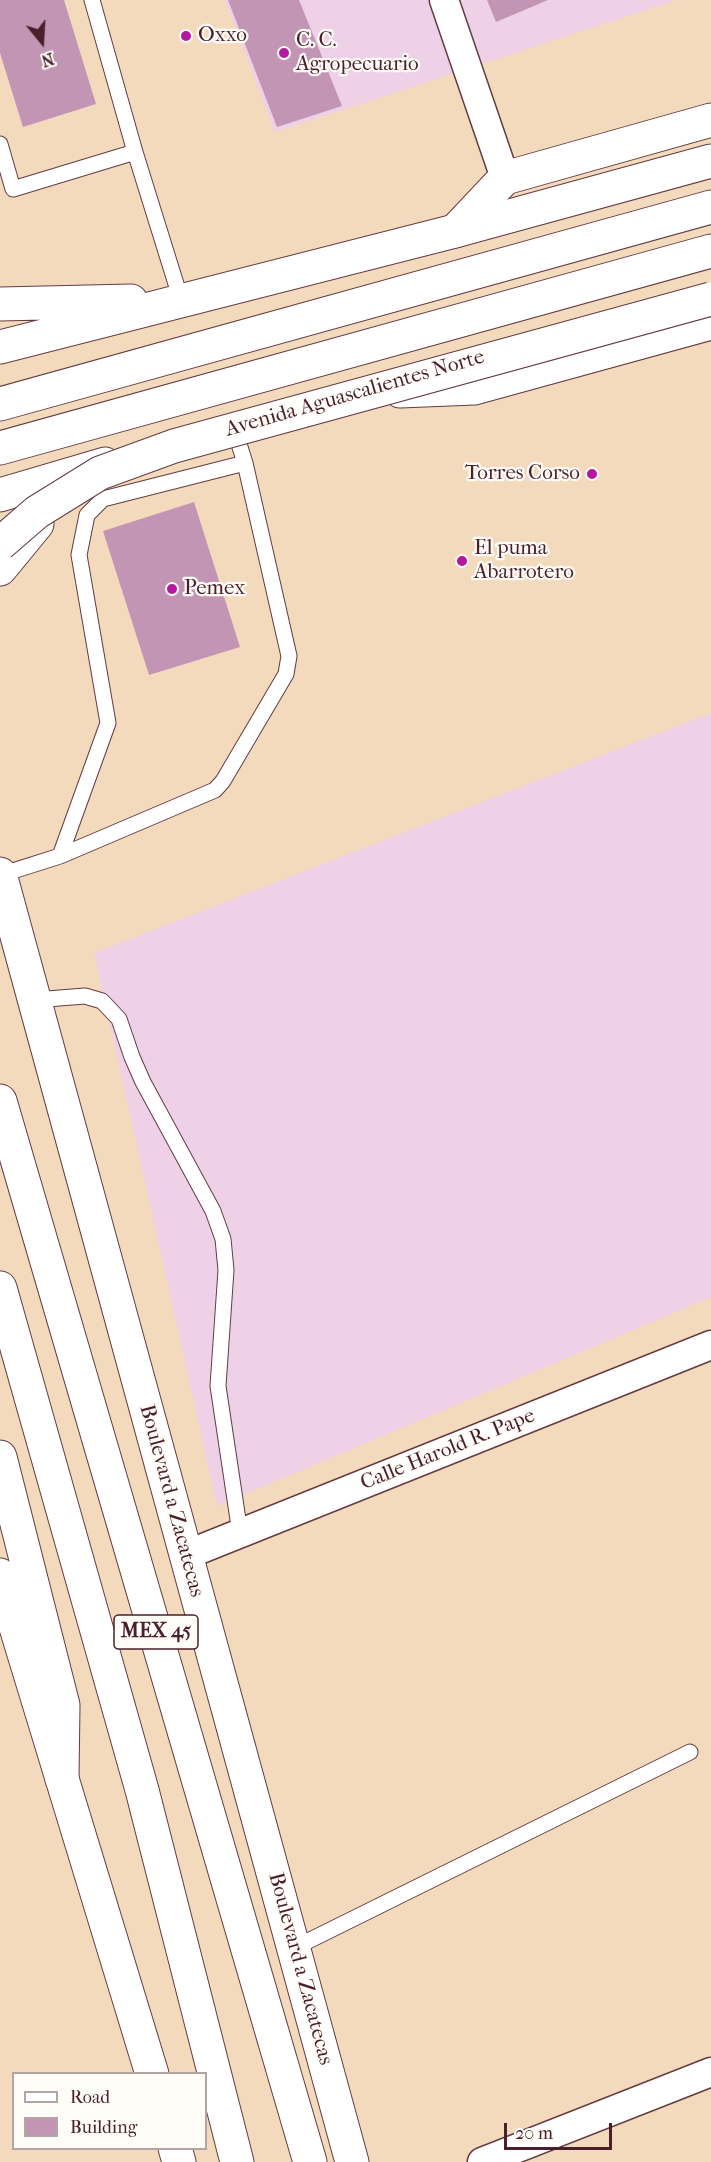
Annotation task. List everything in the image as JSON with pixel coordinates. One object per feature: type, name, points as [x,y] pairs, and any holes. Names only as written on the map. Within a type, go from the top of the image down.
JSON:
[{"type":"main road","points":[[455,231],[505,178],[711,120]]},
{"type":"main road","points":[[0,347],[455,231],[711,161]]},
{"type":"main road","points":[[0,404],[711,207]]},
{"type":"main road","name":"Avenida Aguascalientes Norte","points":[[0,448],[711,251]]},
{"type":"main road","name":"Avenida Aguascalientes Norte","points":[[0,495],[711,295]]},
{"type":"main road","points":[[0,544],[37,512],[100,473],[174,446],[711,299]]},
{"type":"main road","points":[[0,304],[181,300]]},
{"type":"main road","points":[[359,393],[474,388],[711,323]]},
{"type":"main road","points":[[0,569],[24,537],[58,502],[107,464]]},
{"type":"main road","name":"Boulevard a Zacatecas","points":[[0,875],[352,2162]]},
{"type":"main road","name":"Boulevard a Zacatecas","points":[[0,1101],[310,2162]]},
{"type":"main road","name":"MEX 45","points":[[0,1288],[142,1790],[237,2162]]},
{"type":"main road","points":[[0,1457],[63,1705],[62,1779]]},
{"type":"main road","points":[[0,1575],[152,2072]]},
{"type":"street","points":[[444,0],[505,178]]},
{"type":"street","name":"Calle Harold R. Pape","points":[[186,1555],[711,1345]]},
{"type":"street","points":[[482,2162],[711,2072]]},
{"type":"lane","points":[[92,0],[135,152],[181,300]]},
{"type":"lane","points":[[0,144],[14,189],[135,152]]},
{"type":"lane","points":[[0,875],[60,855],[215,790],[223,781],[286,674],[289,656],[245,463],[234,428]]},
{"type":"lane","points":[[60,855],[108,723],[79,555],[87,515],[103,499],[245,463]]},
{"type":"lane","points":[[34,1000],[85,996],[102,1001],[119,1019],[143,1082],[213,1211],[223,1239],[226,1270],[218,1386],[240,1533]]},
{"type":"lane","points":[[294,1948],[690,1752]]},
{"type":"shaded area","points":[[225,0],[676,0],[275,132]]},
{"type":"shaded area","points":[[711,713],[711,1297],[217,1506],[94,953]]},
{"type":"building","points":[[0,0],[64,0],[96,104],[23,127],[0,53]]},
{"type":"building","name":"C. C. Agropecuario","points":[[228,0],[299,0],[342,106],[277,127]]},
{"type":"building","points":[[487,0],[548,0],[496,22]]},
{"type":"building","name":"Pemex","points":[[194,502],[240,647],[149,675],[103,531]]},
{"type":"place","name":"Oxxo","points":[[186,36]]},
{"type":"place","name":"C. C. Agropecuario","points":[[284,53]]},
{"type":"place","name":"Torres Corso","points":[[592,474]]},
{"type":"place","name":"El puma Abarrotero","points":[[462,561]]},
{"type":"place","name":"Pemex","points":[[172,589]]}]
